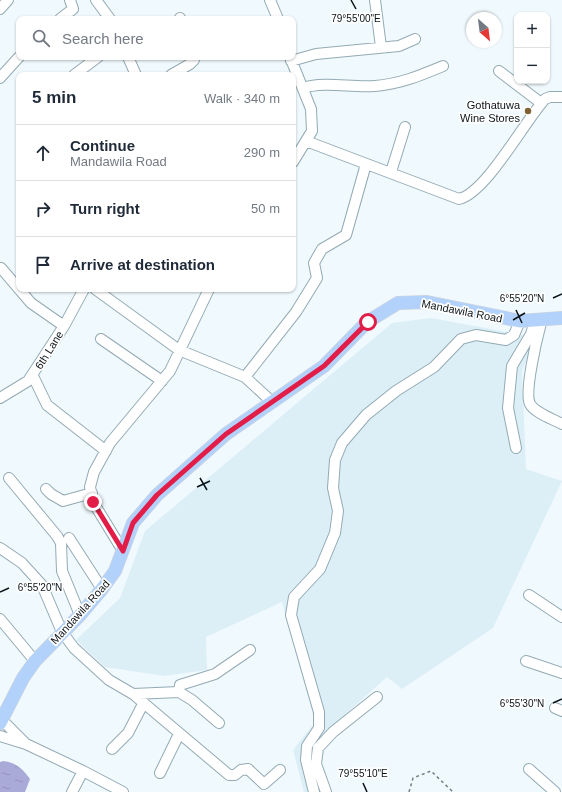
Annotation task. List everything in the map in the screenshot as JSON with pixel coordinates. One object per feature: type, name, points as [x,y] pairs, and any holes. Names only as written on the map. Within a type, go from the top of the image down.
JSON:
[{"type":"main road","name":"Mandawila Road","points":[[1,720],[23,678],[35,661],[80,615],[115,571],[133,523],[157,495],[226,434],[271,401],[324,366],[368,322],[398,303],[427,302],[520,321],[538,321],[562,318]]},
{"type":"street","points":[[0,9],[8,0]]},
{"type":"street","points":[[64,16],[73,9],[70,0]]},
{"type":"street","points":[[96,0],[108,16]]},
{"type":"street","points":[[270,0],[277,16]]},
{"type":"street","points":[[375,0],[381,47]]},
{"type":"street","points":[[296,58],[316,54],[399,46],[415,39]]},
{"type":"street","points":[[0,78],[16,60]]},
{"type":"street","points":[[78,72],[94,60]]},
{"type":"street","points":[[129,60],[135,72]]},
{"type":"street","points":[[176,72],[194,60]]},
{"type":"street","points":[[290,60],[296,72]]},
{"type":"street","points":[[303,88],[314,85],[374,86],[406,82],[443,66]]},
{"type":"street","points":[[499,71],[541,103]]},
{"type":"street","points":[[296,72],[311,109],[312,131],[296,157]]},
{"type":"street","points":[[306,140],[459,199],[467,198],[481,185],[541,103],[550,97],[562,97]]},
{"type":"street","points":[[391,172],[405,127]]},
{"type":"street","points":[[245,377],[296,312],[317,278],[314,263],[322,249],[346,235],[366,164]]},
{"type":"street","points":[[1,268],[16,286]]},
{"type":"street","points":[[22,292],[31,303],[64,326]]},
{"type":"street","name":"6th Lane","points":[[0,398],[28,381],[32,376],[64,326],[82,292]]},
{"type":"street","points":[[99,292],[180,350],[245,377],[271,401]]},
{"type":"street","points":[[123,551],[93,502],[90,488],[94,472],[106,451],[126,422],[170,371],[208,292]]},
{"type":"street","points":[[314,792],[306,760],[307,746],[318,728],[319,712],[292,615],[294,597],[320,569],[335,533],[338,511],[333,488],[335,460],[342,443],[366,415],[396,391],[434,367],[461,339],[476,335],[506,340],[514,335],[520,321]]},
{"type":"street","points":[[538,321],[529,385],[530,403],[534,408],[562,424]]},
{"type":"street","points":[[516,448],[508,408],[512,366],[538,321]]},
{"type":"street","points":[[101,339],[162,381]]},
{"type":"street","points":[[32,376],[47,405],[106,451]]},
{"type":"street","points":[[9,478],[57,536],[61,543],[62,571],[80,615]]},
{"type":"street","points":[[46,489],[51,494],[63,500],[92,493]]},
{"type":"street","points":[[68,538],[102,589]]},
{"type":"street","points":[[0,548],[22,563],[42,585],[62,632],[74,648],[109,680],[133,694],[229,775],[236,775],[241,770],[248,769],[264,784],[280,770]]},
{"type":"street","points":[[529,595],[562,616]]},
{"type":"street","points":[[0,619],[35,661]]},
{"type":"street","points":[[179,692],[180,685],[216,674],[250,650]]},
{"type":"street","points":[[526,661],[562,673]]},
{"type":"street","points":[[133,694],[179,692],[192,700],[218,723]]},
{"type":"street","points":[[326,792],[316,764],[318,748],[333,732],[377,698]]},
{"type":"street","points":[[112,749],[128,733],[143,704]]},
{"type":"street","points":[[1,720],[26,744]]},
{"type":"street","points":[[160,773],[179,734]]},
{"type":"street","points":[[0,736],[26,744],[123,792]]},
{"type":"street","points":[[529,769],[555,792]]},
{"type":"street","points":[[72,792],[83,771]]},
{"type":"path","points":[[409,792],[413,778],[430,771],[453,792]]},
{"type":"shaded area","points":[[431,318],[534,337],[522,372],[526,469],[562,481],[493,628],[402,689],[387,677],[332,726],[315,745],[311,762],[321,792],[304,792],[293,750],[315,722],[282,602],[206,637],[207,670],[164,676],[105,667],[76,640],[120,598],[145,531],[392,323]]},
{"type":"water","points":[[3,761],[18,767],[25,772],[30,779],[25,792],[0,792],[0,762]]},
{"type":"place","name":"Gothatuwa Wine Stores","points":[[528,111]]},
{"type":"route","points":[[93,502],[123,551],[133,523],[157,495],[226,434],[271,401],[324,366],[368,322]]}]
